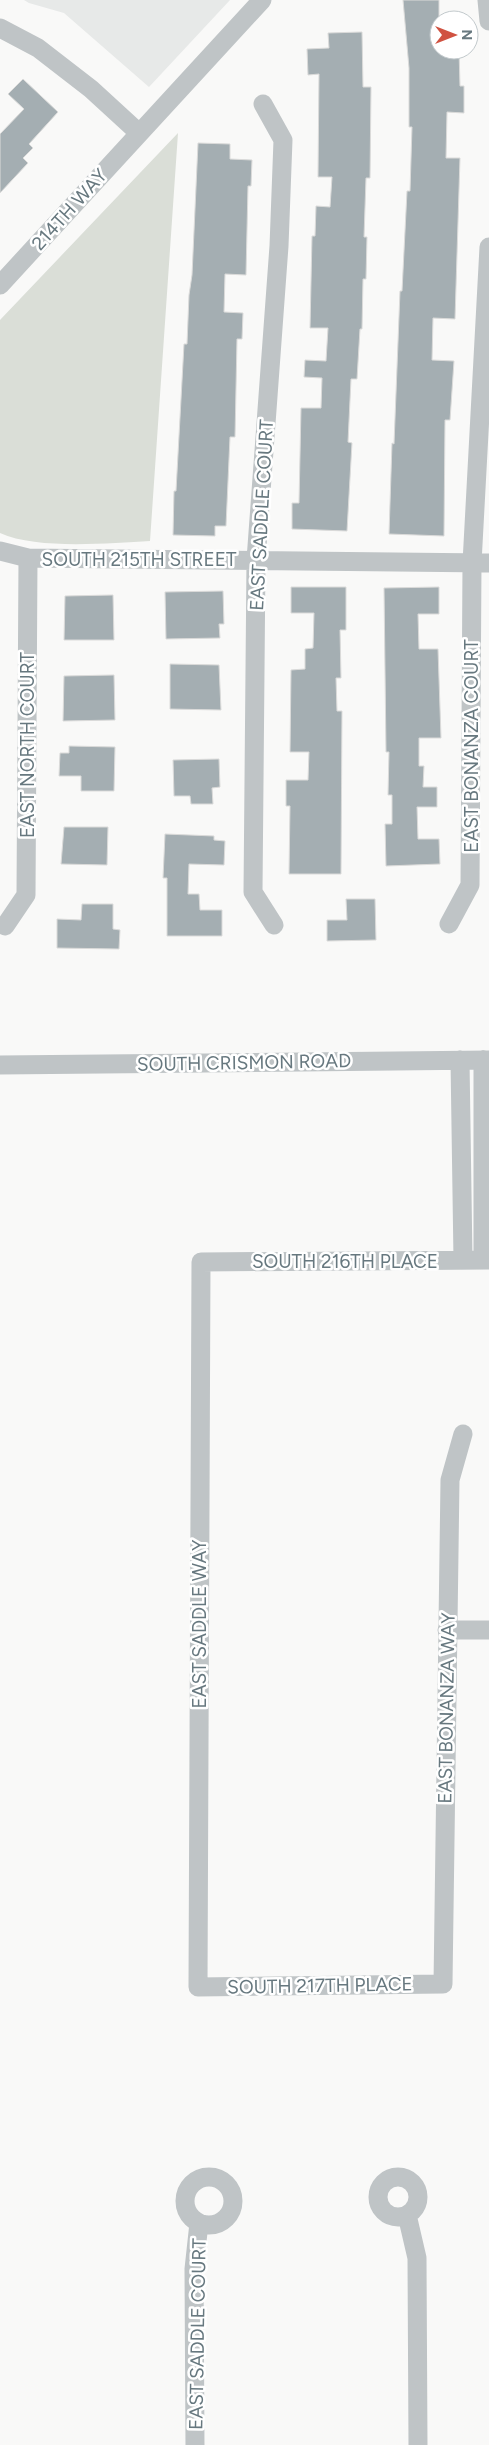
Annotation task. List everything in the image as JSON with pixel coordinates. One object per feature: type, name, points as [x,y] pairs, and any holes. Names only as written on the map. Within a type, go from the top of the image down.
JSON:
[{"type":"street","name":"214TH WAY","points":[[0,285],[262,0]]},
{"type":"street","points":[[487,0],[489,20]]},
{"type":"street","points":[[0,28],[38,48],[91,89],[139,133]]},
{"type":"street","name":"EAST SADDLE COURT","points":[[263,104],[282,140],[279,246],[256,560],[253,892],[274,925]]},
{"type":"street","points":[[481,563],[489,247]]},
{"type":"street","name":"SOUTH 215TH STREET","points":[[0,551],[28,558],[481,563]]},
{"type":"street","name":"EAST NORTH COURT","points":[[5,926],[26,895],[28,558]]},
{"type":"street","name":"EAST BONANZA COURT","points":[[449,924],[470,885],[481,563]]},
{"type":"street","points":[[460,1060],[463,1260]]},
{"type":"street","points":[[486,1060],[486,1260]]},
{"type":"street","name":"SOUTH CRISMON ROAD","points":[[0,1065],[486,1060]]},
{"type":"street","name":"SOUTH 216TH PLACE","points":[[201,1262],[486,1260]]},
{"type":"street","name":"EAST SADDLE WAY","points":[[198,1987],[201,1262]]},
{"type":"street","name":"EAST BONANZA WAY","points":[[443,1984],[450,1480],[463,1434]]},
{"type":"street","points":[[447,1630],[489,1630]]},
{"type":"street","name":"SOUTH 217TH PLACE","points":[[198,1987],[443,1984]]},
{"type":"street","points":[[407,2215],[417,2258],[418,2445]]},
{"type":"street","name":"EAST SADDLE COURT","points":[[195,2445],[194,2269],[199,2223]]},
{"type":"shaded area","points":[[24,0],[230,0],[149,87],[64,13]]},
{"type":"shaded area","points":[[178,133],[150,541],[53,544],[33,542],[0,533],[0,320]]},
{"type":"building","points":[[403,0],[439,0],[439,10],[429,10],[429,60],[459,60],[460,86],[464,86],[464,113],[447,112],[446,158],[460,158],[455,319],[433,318],[432,360],[454,361],[450,420],[445,420],[444,536],[389,534],[400,291],[402,291],[407,191],[410,191],[412,127],[409,127],[409,68]]},
{"type":"building","points":[[362,32],[363,87],[371,87],[370,178],[366,178],[364,237],[367,237],[366,279],[363,279],[362,329],[360,329],[357,379],[351,379],[348,442],[352,443],[347,531],[292,529],[292,503],[299,503],[301,408],[321,408],[322,378],[304,377],[305,360],[326,361],[328,328],[310,328],[312,236],[315,236],[316,206],[330,207],[332,177],[318,177],[319,74],[308,75],[307,49],[329,48],[328,33]]},
{"type":"building","points":[[23,79],[58,112],[29,144],[33,148],[23,158],[28,163],[0,193],[0,134],[24,109],[8,94]]},
{"type":"building","points":[[198,143],[230,144],[230,159],[252,160],[251,186],[248,186],[246,275],[225,274],[224,312],[243,313],[242,339],[237,339],[235,437],[230,437],[226,526],[215,526],[215,536],[173,535],[174,491],[176,491],[184,344],[187,344],[189,295],[192,275]]},
{"type":"building","points":[[291,587],[346,587],[346,630],[340,630],[341,678],[336,678],[337,711],[342,711],[341,874],[289,874],[290,806],[286,806],[286,780],[308,780],[309,752],[290,752],[291,670],[305,669],[305,649],[313,648],[314,613],[291,613]]},
{"type":"building","points":[[439,587],[439,614],[418,614],[419,649],[438,649],[441,738],[419,738],[419,766],[424,766],[423,787],[437,787],[437,807],[417,807],[418,839],[439,839],[440,864],[386,866],[385,824],[392,824],[392,795],[388,795],[389,752],[386,752],[384,588]]},
{"type":"building","points":[[223,591],[224,624],[219,624],[220,638],[166,639],[165,592]]},
{"type":"building","points":[[113,595],[114,640],[64,640],[65,596]]},
{"type":"building","points":[[170,664],[219,665],[221,710],[170,709]]},
{"type":"building","points":[[114,675],[115,720],[63,721],[64,676]]},
{"type":"building","points":[[69,746],[115,747],[114,791],[81,791],[81,776],[59,776],[60,753],[69,753]]},
{"type":"building","points":[[219,759],[220,787],[212,788],[213,804],[191,804],[190,796],[174,796],[173,760]]},
{"type":"building","points":[[64,827],[108,827],[107,865],[61,864]]},
{"type":"building","points":[[165,834],[214,836],[214,840],[225,841],[224,865],[189,864],[188,894],[199,894],[200,910],[222,910],[222,936],[167,936],[167,878],[163,878]]},
{"type":"building","points":[[346,899],[375,899],[376,940],[327,941],[327,920],[347,920]]},
{"type":"building","points":[[82,904],[113,904],[113,929],[120,930],[119,949],[57,948],[57,919],[81,920]]}]
